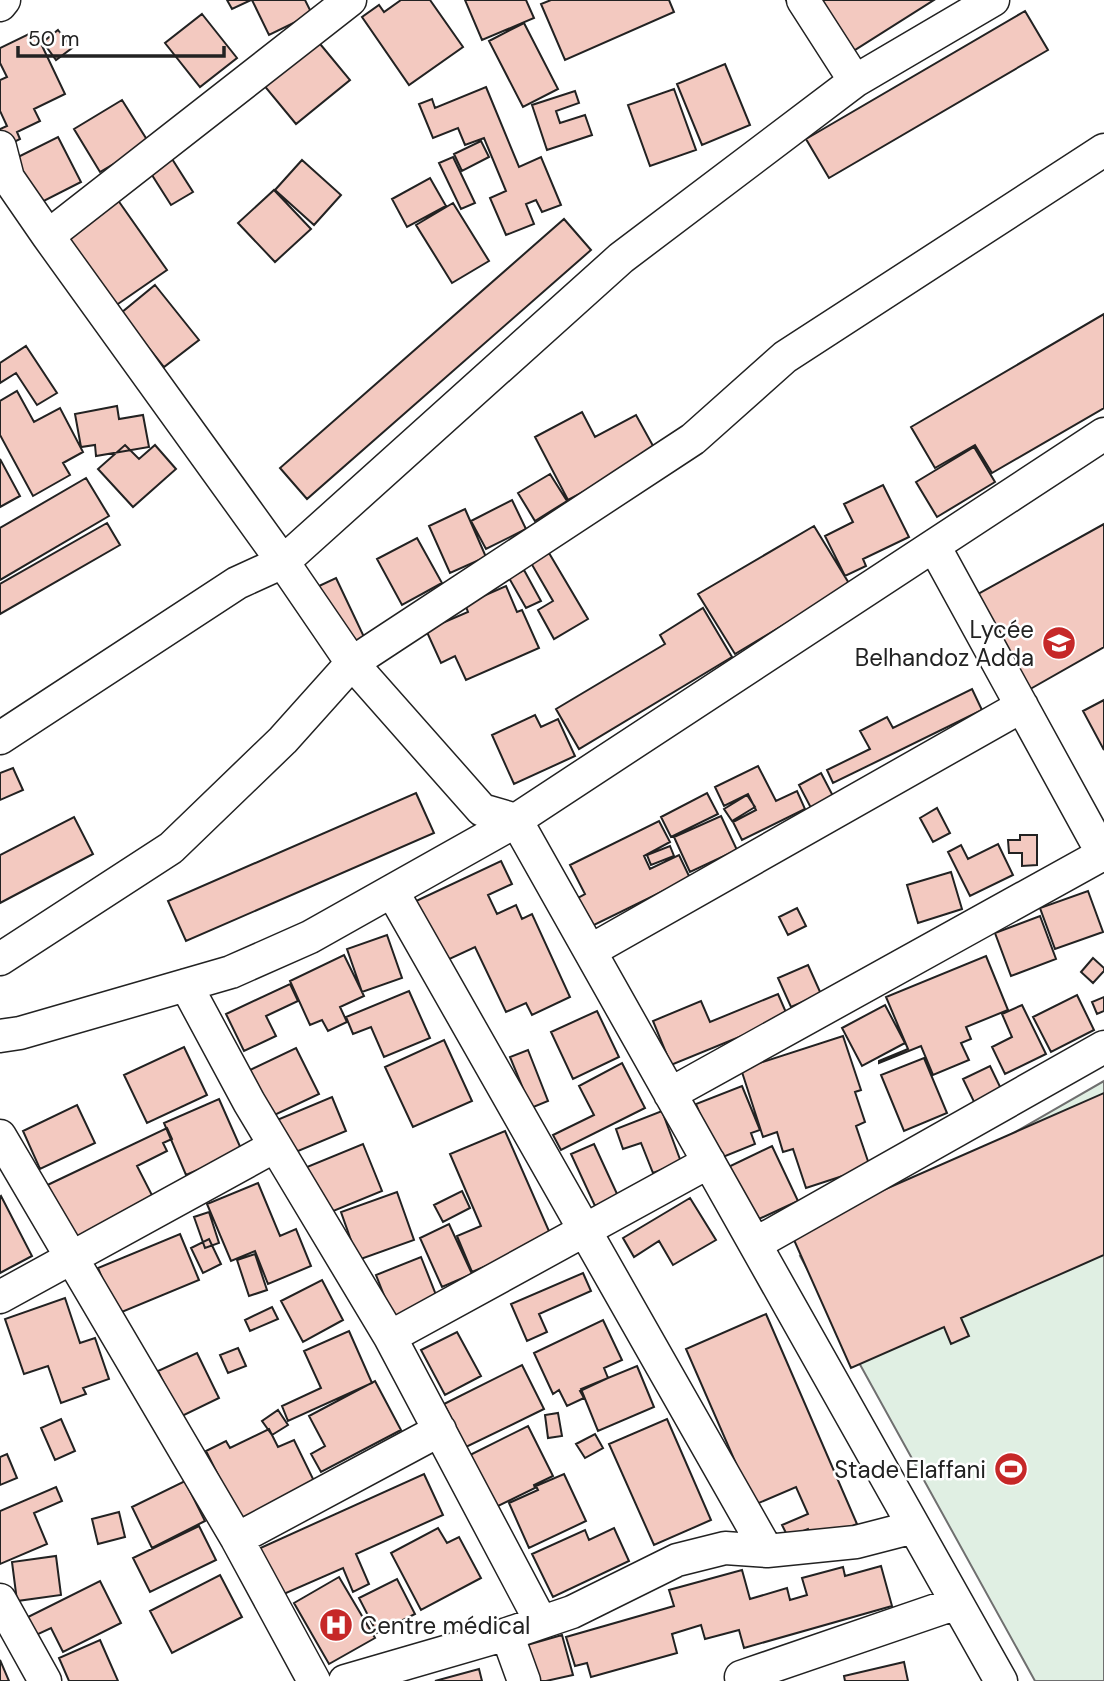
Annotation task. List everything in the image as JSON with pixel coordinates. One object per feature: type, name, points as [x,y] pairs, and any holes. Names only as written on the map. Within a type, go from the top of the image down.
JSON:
[{"type":"street","points":[[0,5],[5,0]]},
{"type":"street","points":[[48,236],[349,0]]},
{"type":"street","points":[[803,0],[855,82]]},
{"type":"street","points":[[0,738],[237,583],[283,562],[621,258],[855,82],[993,0]]},
{"type":"street","points":[[0,146],[8,178],[283,562],[352,663],[482,810],[516,820],[1001,1681]]},
{"type":"street","points":[[0,960],[171,848],[283,740],[352,663],[693,439],[785,357],[1104,149]]},
{"type":"street","points":[[0,1036],[20,1033],[231,971],[310,937],[516,820],[1104,434]]},
{"type":"street","points":[[670,1094],[1104,855],[934,546]]},
{"type":"street","points":[[590,951],[1022,706]]},
{"type":"street","points":[[392,891],[767,1551]]},
{"type":"street","points":[[186,985],[248,1102],[390,1336],[541,1622]]},
{"type":"street","points":[[755,1244],[1104,1047]]},
{"type":"street","points":[[0,1136],[237,1539],[314,1681]]},
{"type":"street","points":[[0,1297],[275,1146]]},
{"type":"street","points":[[390,1336],[709,1162]]},
{"type":"street","points":[[237,1539],[440,1430]]},
{"type":"street","points":[[345,1681],[507,1634],[572,1612],[677,1560],[725,1548],[767,1551],[856,1542],[914,1527]]},
{"type":"street","points":[[0,1600],[45,1681]]},
{"type":"street","points":[[742,1681],[741,1677],[957,1603]]},
{"type":"street","points":[[507,1634],[524,1681]]},
{"type":"green space","name":"Stade Elaffani","points":[[1104,1081],[1104,1681],[1035,1681],[800,1256]]},
{"type":"building","points":[[227,0],[251,0],[232,9]]},
{"type":"building","points":[[252,0],[305,0],[312,14],[269,35]]},
{"type":"building","points":[[401,0],[430,0],[463,47],[409,85],[362,17],[379,5],[384,12]]},
{"type":"building","points":[[465,0],[526,0],[534,18],[482,40]]},
{"type":"building","points":[[551,0],[669,0],[674,12],[565,60],[541,4]]},
{"type":"building","points":[[786,0],[934,0],[828,67]]},
{"type":"building","points":[[1025,11],[1048,50],[829,178],[806,139]]},
{"type":"building","points":[[202,14],[237,58],[200,87],[165,43]]},
{"type":"building","points":[[524,23],[558,89],[523,107],[489,41]]},
{"type":"building","points":[[58,30],[72,48],[56,60],[43,42]]},
{"type":"building","points":[[35,31],[65,94],[34,109],[40,121],[17,132],[20,139],[0,149],[0,129],[7,126],[0,111],[0,80],[7,77],[0,63],[0,48]]},
{"type":"building","points":[[316,39],[350,80],[296,124],[262,83]]},
{"type":"building","points":[[725,64],[750,125],[702,145],[677,84]]},
{"type":"building","points":[[486,87],[519,167],[541,157],[561,205],[542,212],[536,200],[526,204],[534,224],[506,235],[490,198],[506,191],[484,138],[465,145],[458,128],[433,138],[419,104],[432,99],[435,108]]},
{"type":"building","points":[[674,89],[696,150],[650,166],[628,105]]},
{"type":"building","points":[[575,91],[579,103],[556,111],[560,123],[585,115],[592,135],[547,150],[532,105]]},
{"type":"building","points":[[122,100],[149,143],[100,172],[74,129]]},
{"type":"building","points":[[58,137],[81,182],[30,208],[6,163]]},
{"type":"building","points":[[481,141],[489,157],[462,171],[454,154]]},
{"type":"building","points":[[167,151],[193,192],[171,205],[145,164]]},
{"type":"building","points":[[453,157],[475,203],[461,209],[439,163]]},
{"type":"building","points":[[302,160],[341,195],[314,225],[275,190]]},
{"type":"building","points":[[430,178],[446,206],[407,227],[392,199]]},
{"type":"building","points":[[274,190],[311,229],[275,262],[238,223]]},
{"type":"building","points":[[115,196],[167,270],[115,306],[54,240]]},
{"type":"building","points":[[453,203],[489,261],[452,283],[416,225]]},
{"type":"building","points":[[564,219],[591,250],[307,499],[280,468]]},
{"type":"building","points":[[155,285],[199,340],[164,367],[121,313]]},
{"type":"building","points":[[1104,314],[1104,408],[992,473],[975,445],[935,468],[911,427]]},
{"type":"building","points":[[26,346],[57,393],[37,405],[16,373],[0,383],[0,363]]},
{"type":"building","points":[[17,391],[34,422],[60,408],[83,452],[63,463],[70,475],[33,496],[0,435],[0,401]]},
{"type":"building","points":[[117,406],[119,419],[143,415],[149,447],[96,456],[95,445],[81,447],[75,414]]},
{"type":"building","points":[[582,412],[595,437],[636,415],[657,453],[568,500],[535,437]]},
{"type":"building","points":[[125,445],[139,459],[155,445],[176,469],[133,507],[98,469]]},
{"type":"building","points":[[974,447],[995,482],[937,517],[916,482]]},
{"type":"building","points":[[0,459],[20,496],[0,507]]},
{"type":"building","points":[[550,474],[567,501],[535,521],[518,493]]},
{"type":"building","points":[[86,478],[109,516],[0,580],[0,528]]},
{"type":"building","points":[[883,485],[909,537],[863,559],[866,566],[845,576],[825,536],[853,522],[844,504]]},
{"type":"building","points":[[512,500],[526,529],[486,549],[471,521]]},
{"type":"building","points":[[465,509],[486,557],[450,573],[429,526]]},
{"type":"building","points":[[107,523],[120,545],[0,614],[0,584]]},
{"type":"building","points":[[1104,524],[1104,647],[1025,692],[971,598]]},
{"type":"building","points":[[814,526],[850,585],[735,654],[698,594]]},
{"type":"building","points":[[417,538],[442,583],[402,605],[377,559]]},
{"type":"building","points":[[549,553],[588,619],[554,639],[538,610],[553,601],[531,563]]},
{"type":"building","points":[[524,570],[541,601],[526,608],[509,578]]},
{"type":"building","points":[[336,578],[365,639],[349,647],[319,586]]},
{"type":"building","points":[[506,586],[517,612],[522,610],[539,648],[466,680],[455,656],[441,663],[426,630],[468,612],[465,604]]},
{"type":"building","points":[[703,608],[732,657],[579,749],[556,709],[665,644],[660,635]]},
{"type":"building","points":[[972,689],[982,710],[833,783],[827,770],[870,749],[860,731],[887,717],[893,728]]},
{"type":"building","points":[[1104,700],[1104,750],[1083,711]]},
{"type":"building","points":[[535,715],[541,727],[558,719],[575,756],[514,784],[492,735]]},
{"type":"building","points":[[758,766],[776,801],[797,791],[805,809],[742,840],[733,822],[756,810],[748,794],[724,806],[715,787]]},
{"type":"building","points":[[13,768],[23,790],[0,800],[0,773]]},
{"type":"building","points":[[821,773],[833,796],[811,808],[799,785]]},
{"type":"building","points":[[416,793],[434,833],[186,941],[168,901]]},
{"type":"building","points":[[707,793],[718,814],[671,837],[661,817]]},
{"type":"building","points":[[747,795],[755,807],[732,821],[724,809]]},
{"type":"building","points":[[937,808],[950,833],[933,842],[920,818]]},
{"type":"building","points":[[721,816],[737,850],[690,872],[674,837]]},
{"type":"building","points":[[74,817],[93,854],[0,903],[0,855]]},
{"type":"building","points":[[659,821],[670,842],[644,856],[650,869],[679,855],[690,878],[592,926],[578,898],[585,894],[570,865]]},
{"type":"building","points":[[1020,835],[1037,835],[1037,865],[1022,866],[1022,853],[1009,853],[1008,840],[1020,840]]},
{"type":"building","points":[[998,844],[1013,875],[970,896],[948,852],[961,845],[968,859]]},
{"type":"building","points":[[670,846],[674,856],[651,865],[647,855]]},
{"type":"building","points":[[501,861],[512,884],[488,895],[497,914],[516,905],[522,919],[532,914],[570,997],[532,1015],[526,1003],[506,1012],[475,947],[443,962],[414,902]]},
{"type":"building","points":[[951,872],[962,909],[918,923],[907,885]]},
{"type":"building","points":[[1088,891],[1103,932],[1055,949],[1040,908]]},
{"type":"building","points":[[797,908],[806,926],[788,935],[779,917]]},
{"type":"building","points":[[1040,916],[1056,959],[1011,976],[995,933]]},
{"type":"building","points":[[387,935],[402,978],[362,992],[347,949]]},
{"type":"building","points":[[344,955],[364,996],[340,1007],[347,1022],[328,1031],[322,1020],[310,1025],[290,981]]},
{"type":"building","points":[[986,956],[1008,1010],[966,1027],[971,1039],[961,1043],[969,1060],[933,1075],[921,1046],[879,1063],[908,1049],[886,997]]},
{"type":"building","points":[[1093,958],[1104,971],[1093,983],[1081,972]]},
{"type":"building","points":[[808,965],[821,994],[791,1007],[778,978]]},
{"type":"building","points":[[290,984],[298,1001],[266,1016],[276,1036],[244,1051],[226,1014]]},
{"type":"building","points":[[409,991],[430,1038],[384,1057],[371,1027],[353,1034],[346,1017]]},
{"type":"building","points":[[778,994],[788,1017],[671,1065],[653,1021],[701,1001],[710,1022]]},
{"type":"building","points":[[1077,995],[1094,1030],[1051,1052],[1033,1017]]},
{"type":"building","points":[[1104,997],[1104,1011],[1097,1014],[1092,1002]]},
{"type":"building","points":[[885,1005],[905,1043],[862,1066],[842,1028]]},
{"type":"building","points":[[1022,1005],[1046,1054],[1005,1074],[992,1047],[1012,1037],[1002,1014]]},
{"type":"building","points":[[597,1011],[619,1057],[573,1079],[551,1032]]},
{"type":"building","points":[[843,1036],[861,1090],[855,1092],[865,1122],[856,1126],[870,1167],[806,1188],[793,1149],[783,1152],[777,1132],[763,1137],[741,1069]]},
{"type":"building","points":[[444,1040],[472,1101],[413,1127],[385,1067]]},
{"type":"building","points":[[184,1047],[207,1095],[147,1123],[124,1075]]},
{"type":"building","points":[[296,1048],[319,1094],[266,1119],[244,1073]]},
{"type":"building","points":[[528,1050],[548,1101],[531,1108],[510,1057]]},
{"type":"building","points":[[924,1058],[947,1113],[904,1131],[881,1075]]},
{"type":"building","points":[[622,1063],[645,1108],[561,1150],[553,1135],[594,1115],[579,1086]]},
{"type":"building","points":[[990,1066],[1004,1095],[977,1108],[963,1079]]},
{"type":"building","points":[[742,1086],[760,1130],[751,1133],[755,1144],[718,1159],[696,1104]]},
{"type":"building","points":[[1104,1093],[1104,1255],[961,1318],[969,1336],[951,1344],[944,1327],[851,1368],[790,1231]]},
{"type":"building","points":[[332,1097],[346,1131],[291,1154],[277,1120]]},
{"type":"building","points":[[219,1099],[242,1151],[186,1175],[164,1123]]},
{"type":"building","points":[[77,1105],[95,1143],[40,1169],[23,1131]]},
{"type":"building","points":[[662,1111],[681,1162],[653,1173],[641,1143],[623,1149],[616,1129]]},
{"type":"building","points":[[167,1128],[172,1139],[163,1143],[167,1151],[137,1166],[156,1203],[75,1242],[37,1190]]},
{"type":"building","points":[[505,1131],[552,1238],[472,1272],[457,1236],[481,1226],[450,1154]]},
{"type":"building","points":[[363,1144],[382,1191],[326,1214],[307,1167]]},
{"type":"building","points":[[594,1144],[618,1196],[595,1206],[571,1154]]},
{"type":"building","points":[[772,1146],[798,1201],[746,1225],[720,1171]]},
{"type":"building","points":[[258,1183],[280,1236],[296,1229],[311,1266],[268,1284],[255,1251],[231,1261],[207,1204]]},
{"type":"building","points":[[462,1191],[470,1208],[443,1222],[434,1205]]},
{"type":"building","points":[[397,1192],[414,1240],[358,1260],[341,1212]]},
{"type":"building","points":[[0,1197],[32,1256],[0,1273]]},
{"type":"building","points":[[690,1198],[716,1240],[673,1265],[659,1241],[634,1257],[623,1238]]},
{"type":"building","points":[[209,1212],[219,1243],[205,1248],[194,1217]]},
{"type":"building","points":[[449,1224],[472,1274],[442,1287],[420,1238]]},
{"type":"building","points":[[180,1234],[199,1280],[117,1314],[98,1268]]},
{"type":"building","points":[[209,1239],[221,1264],[203,1273],[191,1248]]},
{"type":"building","points":[[255,1254],[267,1290],[249,1296],[237,1260]]},
{"type":"building","points":[[421,1257],[438,1300],[393,1318],[376,1275]]},
{"type":"building","points":[[583,1273],[591,1291],[539,1314],[547,1332],[527,1341],[511,1304]]},
{"type":"building","points":[[322,1280],[343,1320],[303,1342],[281,1301]]},
{"type":"building","points":[[65,1298],[80,1343],[95,1338],[109,1379],[83,1388],[86,1394],[61,1403],[48,1366],[24,1374],[5,1319]]},
{"type":"building","points":[[272,1307],[278,1319],[250,1331],[245,1320]]},
{"type":"building","points":[[766,1314],[857,1524],[814,1542],[808,1529],[788,1537],[782,1525],[808,1514],[796,1487],[754,1505],[686,1349]]},
{"type":"building","points":[[603,1320],[622,1360],[604,1368],[608,1378],[580,1391],[584,1398],[567,1406],[559,1390],[553,1394],[534,1353]]},
{"type":"building","points":[[349,1331],[372,1383],[288,1421],[282,1406],[321,1388],[304,1351]]},
{"type":"building","points":[[457,1332],[481,1376],[445,1395],[421,1350]]},
{"type":"building","points":[[238,1348],[246,1366],[228,1373],[220,1355]]},
{"type":"building","points":[[197,1353],[219,1398],[180,1417],[158,1371]]},
{"type":"building","points":[[522,1365],[544,1409],[466,1447],[444,1404]]},
{"type":"building","points":[[637,1366],[654,1407],[598,1431],[581,1389]]},
{"type":"building","points":[[375,1381],[401,1430],[321,1472],[311,1454],[325,1446],[309,1416]]},
{"type":"building","points":[[278,1410],[288,1425],[272,1435],[262,1421]]},
{"type":"building","points":[[558,1413],[562,1436],[548,1438],[545,1415]]},
{"type":"building","points":[[61,1419],[75,1451],[55,1460],[41,1428]]},
{"type":"building","points":[[667,1419],[711,1520],[654,1545],[609,1444]]},
{"type":"building","points":[[528,1426],[553,1476],[494,1508],[468,1456]]},
{"type":"building","points":[[269,1429],[278,1447],[294,1440],[315,1483],[240,1519],[206,1451],[226,1441],[230,1448]]},
{"type":"building","points":[[595,1434],[603,1448],[585,1458],[576,1444]]},
{"type":"building","points":[[7,1454],[17,1478],[0,1485],[0,1457]]},
{"type":"building","points":[[424,1474],[443,1515],[356,1554],[369,1584],[353,1592],[343,1568],[277,1597],[256,1550]]},
{"type":"building","points":[[564,1474],[586,1521],[529,1548],[509,1503],[538,1490],[536,1486]]},
{"type":"building","points":[[185,1481],[205,1521],[152,1548],[132,1507]]},
{"type":"building","points":[[56,1487],[62,1501],[34,1513],[47,1544],[0,1564],[0,1511]]},
{"type":"building","points":[[119,1512],[125,1537],[98,1544],[92,1519]]},
{"type":"building","points":[[199,1526],[216,1560],[150,1592],[133,1558]]},
{"type":"building","points":[[438,1528],[447,1543],[459,1537],[481,1578],[421,1610],[391,1553]]},
{"type":"building","points":[[614,1528],[629,1561],[553,1597],[532,1554],[585,1530],[589,1540]]},
{"type":"building","points":[[56,1556],[61,1595],[17,1601],[12,1562]]},
{"type":"building","points":[[881,1566],[892,1606],[744,1648],[739,1630],[705,1639],[701,1625],[672,1634],[677,1653],[591,1677],[587,1663],[575,1666],[566,1637],[674,1606],[669,1590],[742,1570],[750,1599],[787,1588],[790,1600],[807,1595],[802,1578],[843,1567],[845,1576]]},
{"type":"building","points":[[220,1575],[242,1617],[172,1653],[150,1611]]},
{"type":"building","points":[[339,1577],[375,1638],[329,1664],[294,1603]]},
{"type":"building","points":[[397,1579],[415,1614],[377,1633],[359,1598]]},
{"type":"building","points":[[100,1581],[121,1623],[63,1652],[51,1628],[34,1636],[26,1618]]},
{"type":"building","points":[[562,1635],[573,1675],[538,1681],[527,1645]]},
{"type":"building","points":[[100,1640],[118,1681],[69,1681],[59,1658]]},
{"type":"building","points":[[0,1660],[9,1681],[0,1681]]},
{"type":"building","points":[[904,1662],[908,1681],[845,1681],[844,1676]]},
{"type":"building","points":[[479,1669],[482,1681],[435,1681]]},
{"type":"place","name":"Lycée Belhandoz Adda","points":[[1059,643]]},
{"type":"place","name":"Stade Elaffani","points":[[1011,1469]]},
{"type":"place","name":"Centre médical","points":[[336,1625]]}]
